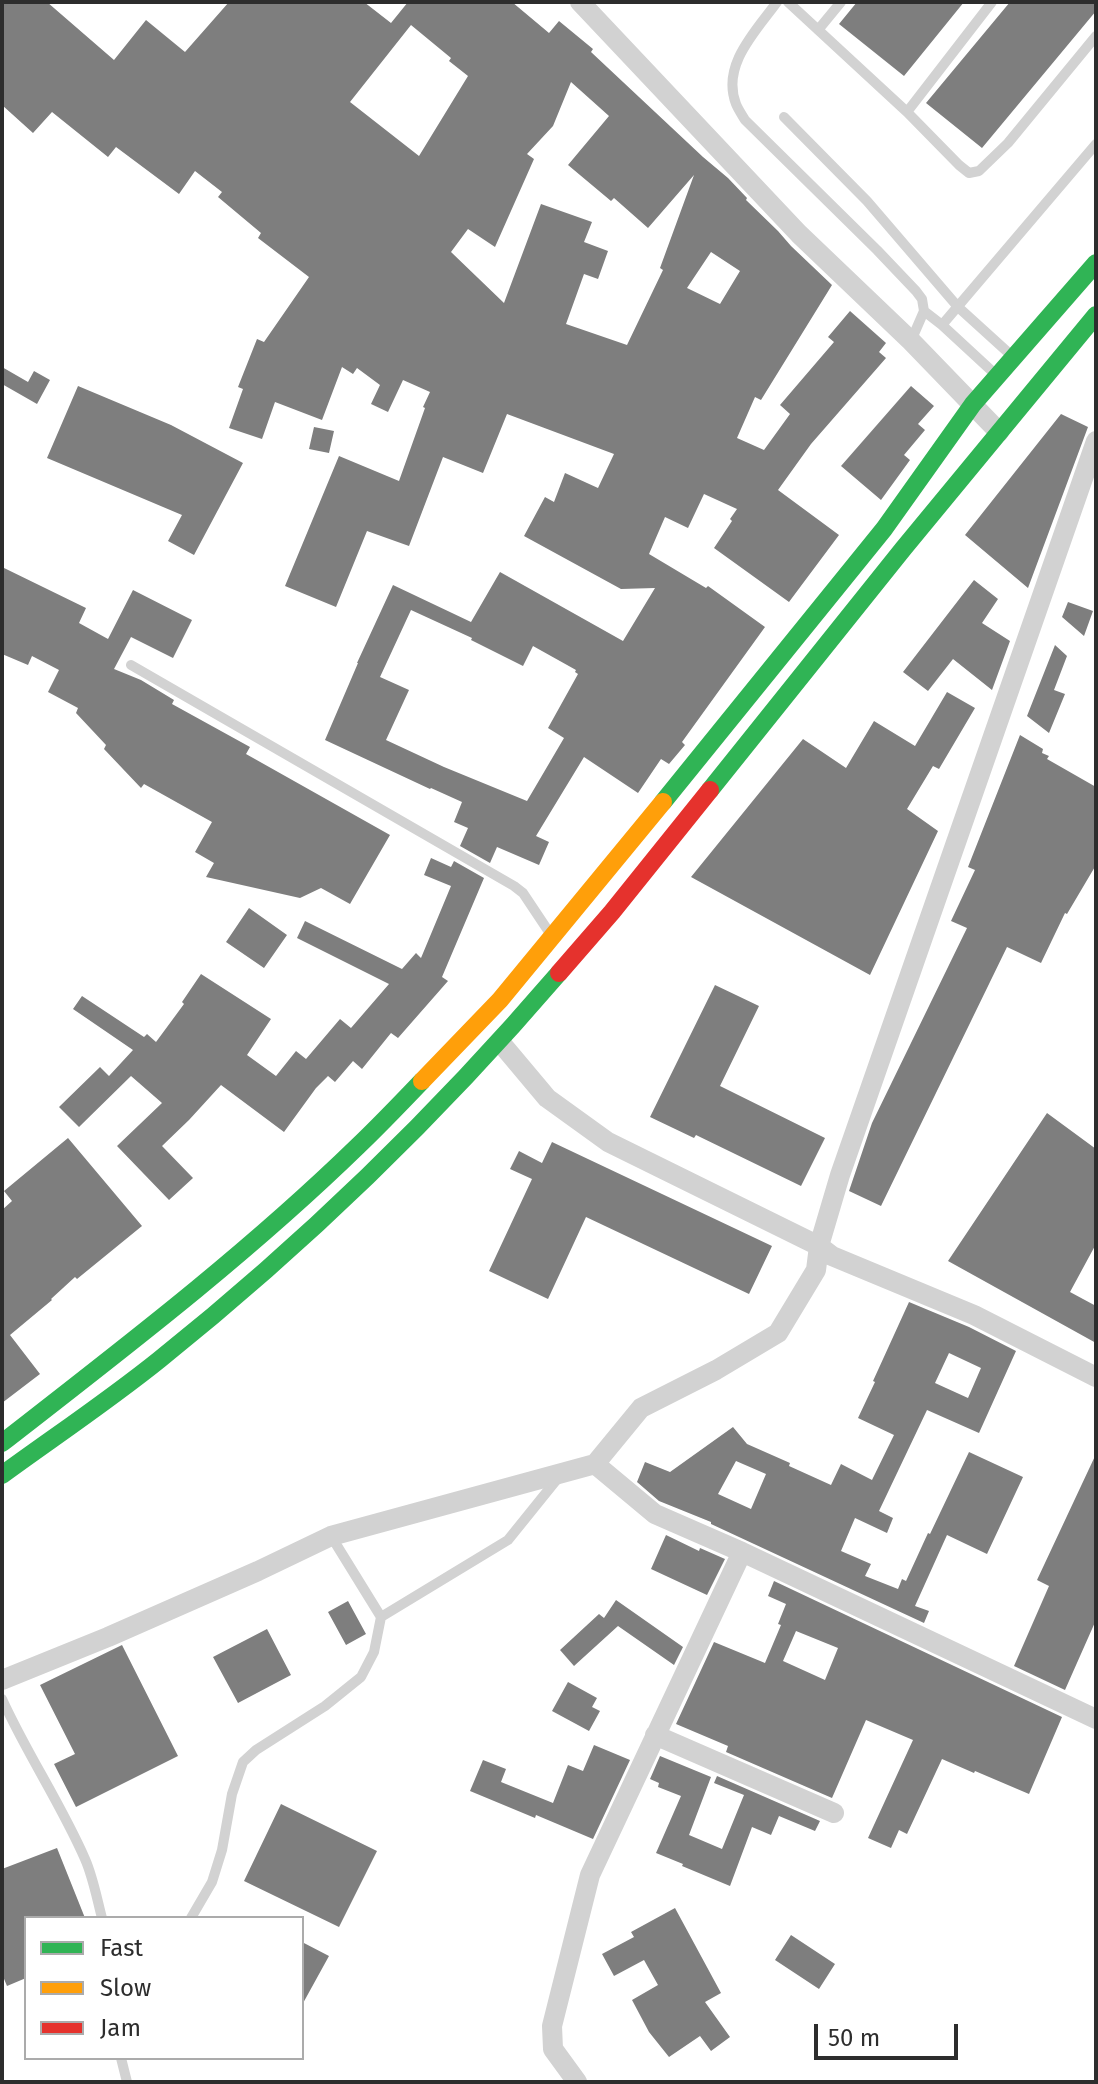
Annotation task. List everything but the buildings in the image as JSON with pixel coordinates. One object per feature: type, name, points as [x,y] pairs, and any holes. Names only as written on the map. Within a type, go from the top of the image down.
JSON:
[{"type":"main road","points":[[2,1443],[247,1247],[359,1146],[500,1000],[884,529],[973,404],[1096,263]]},
{"type":"main road","points":[[2,1475],[158,1361],[326,1218],[500,1042],[612,912],[1096,315]]},
{"type":"main road","points":[[755,689],[777,706]]},
{"type":"street","points":[[580,2],[799,234],[911,341],[999,432]]},
{"type":"street","points":[[2,1680],[108,1637],[331,1536],[595,1464],[641,1408],[716,1370],[778,1333],[816,1270],[819,1246],[840,1175],[1096,441]]},
{"type":"street","points":[[500,1042],[547,1098],[608,1142],[819,1246],[832,1256],[974,1315],[1096,1377]]},
{"type":"street","points":[[595,1464],[655,1514],[1096,1719]]},
{"type":"street","points":[[577,2082],[553,2049],[552,2026],[590,1875],[742,1552]]},
{"type":"street","points":[[655,1735],[834,1813]]},
{"type":"lane","points":[[777,2],[736,60],[732,75],[736,104],[745,120],[877,250],[922,299],[924,311],[911,341]]},
{"type":"lane","points":[[788,2],[969,173],[979,171],[1008,143],[1096,36]]},
{"type":"lane","points":[[818,30],[841,2]]},
{"type":"lane","points":[[907,112],[992,2]]},
{"type":"lane","points":[[784,117],[867,201],[958,307],[1013,357]]},
{"type":"lane","points":[[942,325],[1096,144]]},
{"type":"lane","points":[[924,311],[998,376]]},
{"type":"lane","points":[[131,665],[514,886],[523,893],[552,937]]},
{"type":"lane","points":[[381,1617],[508,1540],[562,1473]]},
{"type":"lane","points":[[192,1916],[212,1882],[219,1861],[232,1794],[243,1762],[256,1750],[325,1706],[361,1677],[374,1652],[381,1617],[331,1536]]},
{"type":"lane","points":[[2,1699],[86,1861],[101,1916]]},
{"type":"lane","points":[[122,2060],[127,2082]]},
{"type":"traffic: fast","points":[[663,802],[884,529],[973,404],[1096,263]]},
{"type":"traffic: fast","points":[[710,790],[1096,315]]},
{"type":"traffic: fast","points":[[2,1475],[140,1375],[266,1270],[417,1127],[559,973]]},
{"type":"traffic: fast","points":[[2,1443],[273,1225],[422,1081]]},
{"type":"traffic: slow","points":[[422,1081],[500,1000],[663,802]]},
{"type":"traffic: jam","points":[[559,973],[710,790]]}]
